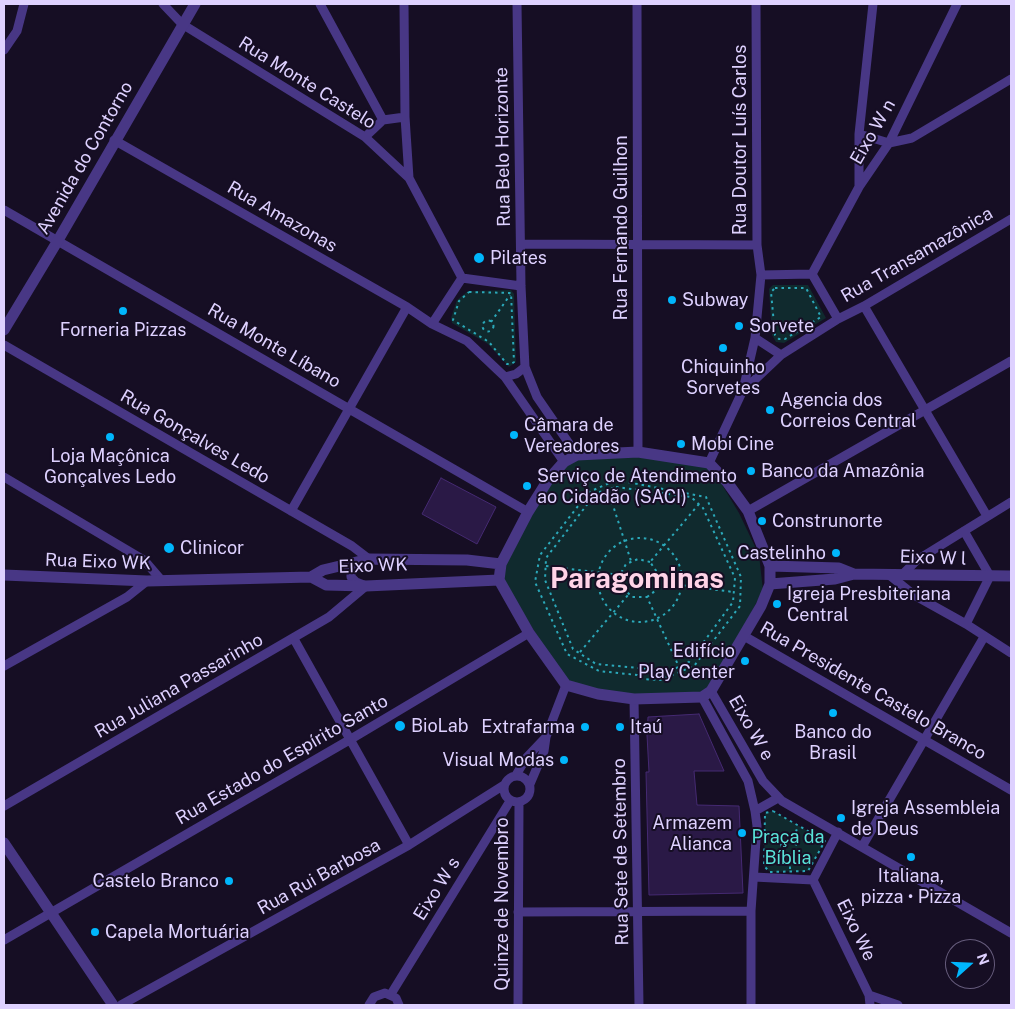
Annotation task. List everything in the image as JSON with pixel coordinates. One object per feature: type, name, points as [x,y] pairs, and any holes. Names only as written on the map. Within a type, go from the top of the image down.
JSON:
[{"type":"street","points":[[4,50],[17,31],[24,4]]},
{"type":"street","name":"Rua Monte Castelo","points":[[163,4],[182,24],[365,137],[409,178]]},
{"type":"street","name":"Avenida do Contorno","points":[[4,330],[58,242],[114,140],[195,4]]},
{"type":"street","points":[[320,4],[383,120]]},
{"type":"street","points":[[404,4],[405,117],[409,178],[462,278]]},
{"type":"street","name":"Rua Belo Horizonte","points":[[517,4],[520,286],[524,367],[537,397],[577,455]]},
{"type":"street","name":"Rua Fernando Guilhon","points":[[637,4],[638,452]]},
{"type":"street","name":"Rua Doutor Luís Carlos","points":[[743,390],[755,338],[761,275],[757,246],[756,4]]},
{"type":"street","points":[[859,186],[859,134],[872,4]]},
{"type":"street","name":"Eixo W n","points":[[812,274],[859,186],[889,142],[957,4]]},
{"type":"street","points":[[859,134],[889,142],[912,138],[1011,79]]},
{"type":"street","points":[[365,137],[383,120],[405,117]]},
{"type":"street","name":"Rua Amazonas","points":[[114,140],[407,307],[432,324],[467,341],[505,377],[564,462]]},
{"type":"street","name":"Rua Monte Líbano","points":[[4,210],[528,512]]},
{"type":"street","name":"Rua Transamazônica","points":[[743,390],[782,355],[838,319],[864,306],[1011,219]]},
{"type":"street","points":[[521,244],[757,246]]},
{"type":"street","points":[[761,275],[812,274],[838,319]]},
{"type":"street","points":[[462,278],[520,286]]},
{"type":"street","points":[[432,324],[462,278]]},
{"type":"street","points":[[864,306],[987,516]]},
{"type":"street","points":[[291,511],[348,407],[407,307]]},
{"type":"street","points":[[755,338],[782,355]]},
{"type":"street","name":"Rua Gonçalves Ledo","points":[[4,346],[291,511],[369,559]]},
{"type":"street","points":[[748,511],[1011,361]]},
{"type":"street","points":[[505,377],[516,374],[524,367]]},
{"type":"street","points":[[709,463],[743,390]]},
{"type":"street","points":[[638,452],[709,463],[727,482],[748,511],[770,566],[770,584],[761,606],[707,694],[634,699],[598,694],[566,685],[529,633],[499,580],[501,564],[528,512],[548,480],[564,462],[577,455],[638,452]]},
{"type":"street","points":[[4,477],[144,560],[162,581]]},
{"type":"street","points":[[902,575],[917,560],[1011,502]]},
{"type":"street","points":[[964,531],[990,576],[966,624]]},
{"type":"street","points":[[366,586],[356,582],[351,577],[351,572],[355,567],[369,559],[467,560],[501,564]]},
{"type":"street","name":"Eixo WK","points":[[311,577],[323,570],[369,559]]},
{"type":"street","name":"Eixo W l","points":[[770,566],[833,567],[854,574]]},
{"type":"street","name":"Eixo W l","points":[[770,584],[835,579],[854,574],[1011,576]]},
{"type":"street","points":[[888,574],[914,595],[966,624],[1011,653]]},
{"type":"street","name":"Rua Eixo WK","points":[[4,575],[146,581],[311,577]]},
{"type":"street","name":"Eixo WK","points":[[311,577],[326,585],[366,586],[499,580]]},
{"type":"street","points":[[4,666],[127,597],[146,581]]},
{"type":"street","name":"Rua Juliana Passarinho","points":[[4,806],[294,639],[329,617],[366,586]]},
{"type":"street","name":"Rua Estado do Espírito Santo","points":[[4,940],[351,739],[529,633]]},
{"type":"street","name":"Rua Presidente Castelo Branco","points":[[744,636],[1011,790]]},
{"type":"street","points":[[863,845],[984,637]]},
{"type":"street","points":[[294,639],[409,845]]},
{"type":"street","name":"Eixo W s","points":[[391,994],[515,802],[526,799],[530,792],[530,784],[544,751],[546,737],[566,685]]},
{"type":"street","name":"Eixo W e","points":[[707,694],[763,781],[778,798],[863,845],[1011,932]]},
{"type":"street","name":"Eixo W e","points":[[707,694],[748,781],[755,811],[754,877],[751,911],[751,1005]]},
{"type":"street","name":"Rua Sete de Setembro","points":[[634,699],[639,911],[639,1005]]},
{"type":"street","name":"Eixo W s","points":[[504,785],[508,778],[516,775],[526,757],[546,737]]},
{"type":"street","points":[[516,775],[524,777],[530,784]]},
{"type":"street","points":[[504,785],[504,791],[515,802]]},
{"type":"street","name":"Rua Rui Barbosa","points":[[121,1005],[409,845],[504,785]]},
{"type":"street","points":[[755,811],[778,798]]},
{"type":"street","name":"Quinze de Novembro","points":[[515,802],[518,1005]]},
{"type":"street","points":[[754,877],[813,880],[838,832]]},
{"type":"street","points":[[4,843],[113,1005]]},
{"type":"street","name":"Eixo We","points":[[813,880],[870,995]]},
{"type":"street","points":[[518,912],[751,911]]},
{"type":"street","points":[[369,1005],[374,997],[379,994],[391,994],[399,1005]]},
{"type":"street","points":[[870,1005],[870,995],[898,1005]]},
{"type":"path","points":[[806,288],[821,317],[785,339],[779,340],[775,335],[772,289],[806,288]]},
{"type":"path","points":[[469,292],[511,293],[514,362],[508,364],[489,342],[453,320],[459,301],[469,292]]},
{"type":"path","points":[[484,331],[492,330],[491,322],[511,293]]},
{"type":"path","points":[[480,337],[484,331],[483,324],[487,321],[491,322]]},
{"type":"path","points":[[616,480],[706,497],[741,577],[740,606],[694,666],[660,680],[641,679],[637,675],[599,671],[566,654],[535,582],[540,555],[588,492],[616,480]]},
{"type":"path","points":[[616,487],[690,497],[703,508],[735,578],[732,602],[727,610],[689,662],[670,671],[596,664],[573,649],[545,580],[546,558],[596,493],[608,490],[616,487]]},
{"type":"path","points":[[608,490],[631,561]]},
{"type":"path","points":[[650,562],[699,504]]},
{"type":"path","points":[[648,538],[664,545],[677,559],[682,575],[682,586],[674,606],[657,620],[640,623],[628,621],[613,613],[601,597],[598,582],[598,572],[605,555],[624,540],[648,538]]},
{"type":"path","points":[[642,560],[650,562],[657,572],[658,582],[655,590],[646,597],[641,598],[628,595],[621,586],[620,575],[622,569],[631,561],[642,560]]},
{"type":"path","points":[[546,566],[620,575]]},
{"type":"path","points":[[658,582],[734,592]]},
{"type":"path","points":[[579,653],[628,595]]},
{"type":"path","points":[[646,597],[679,667]]},
{"type":"path","points":[[773,811],[798,826],[825,841],[808,871],[770,872],[764,866],[765,813],[773,811]]},
{"type":"path","points":[[790,855],[795,851],[796,846],[793,840],[798,826]]},
{"type":"path","points":[[765,835],[781,844],[783,852],[790,855]]},
{"type":"path","points":[[781,844],[793,840]]},
{"type":"path","points":[[790,855],[790,872]]},
{"type":"green space","points":[[773,285],[808,285],[826,318],[784,343],[776,342],[772,335],[769,289]]},
{"type":"green space","points":[[511,290],[514,294],[516,362],[509,367],[488,344],[452,323],[451,318],[457,300],[468,291]]},
{"type":"green space","points":[[577,457],[638,457],[705,465],[721,483],[739,513],[759,555],[763,590],[740,634],[704,694],[634,697],[567,684],[499,574],[531,513],[565,464]]},
{"type":"green space","name":"Praça da Bíblia","points":[[773,811],[825,841],[808,871],[770,872],[764,866],[765,813]]},
{"type":"building","points":[[441,478],[496,507],[477,544],[422,514]]},
{"type":"building","points":[[699,714],[724,771],[694,771],[697,805],[739,806],[743,893],[649,895],[646,772],[649,772],[648,717]]},
{"type":"place","name":"Pilates","points":[[479,258]]},
{"type":"place","name":"Subway","points":[[672,300]]},
{"type":"place","name":"Forneria Pizzas","points":[[123,311]]},
{"type":"place","name":"Sorvete","points":[[739,326]]},
{"type":"place","name":"Chiquinho Sorvetes","points":[[723,348]]},
{"type":"place","name":"Agencia dos Correios Central","points":[[770,410]]},
{"type":"place","name":"Câmara de Vereadores","points":[[514,435]]},
{"type":"place","name":"Loja Maçônica Gonçalves Ledo","points":[[110,437]]},
{"type":"place","name":"Mobi Cine","points":[[681,444]]},
{"type":"place","name":"Banco da Amazônia","points":[[751,471]]},
{"type":"place","name":"Serviço de Atendimento ao Cidadão (SACI)","points":[[527,486]]},
{"type":"place","name":"Construnorte","points":[[762,521]]},
{"type":"place","name":"Clinicor","points":[[169,548]]},
{"type":"place","name":"Castelinho","points":[[836,553]]},
{"type":"place","name":"Igreja Presbiteriana Central","points":[[777,604]]},
{"type":"place","name":"Edifício Play Center","points":[[745,661]]},
{"type":"place","name":"Banco do Brasil","points":[[833,713]]},
{"type":"place","name":"BioLab","points":[[400,726]]},
{"type":"place","name":"Extrafarma","points":[[585,727]]},
{"type":"place","name":"Itaú","points":[[620,727]]},
{"type":"place","name":"Visual Modas","points":[[564,760]]},
{"type":"place","name":"Igreja Assembleia de Deus","points":[[841,818]]},
{"type":"place","name":"Armazem Alianca","points":[[742,833]]},
{"type":"place","name":"Italiana, pizza • Pizza","points":[[911,857]]},
{"type":"place","name":"Castelo Branco","points":[[229,881]]},
{"type":"place","name":"Capela Mortuária","points":[[95,932]]},
{"type":"district","name":"Paragominas","points":[[637,579]]}]
